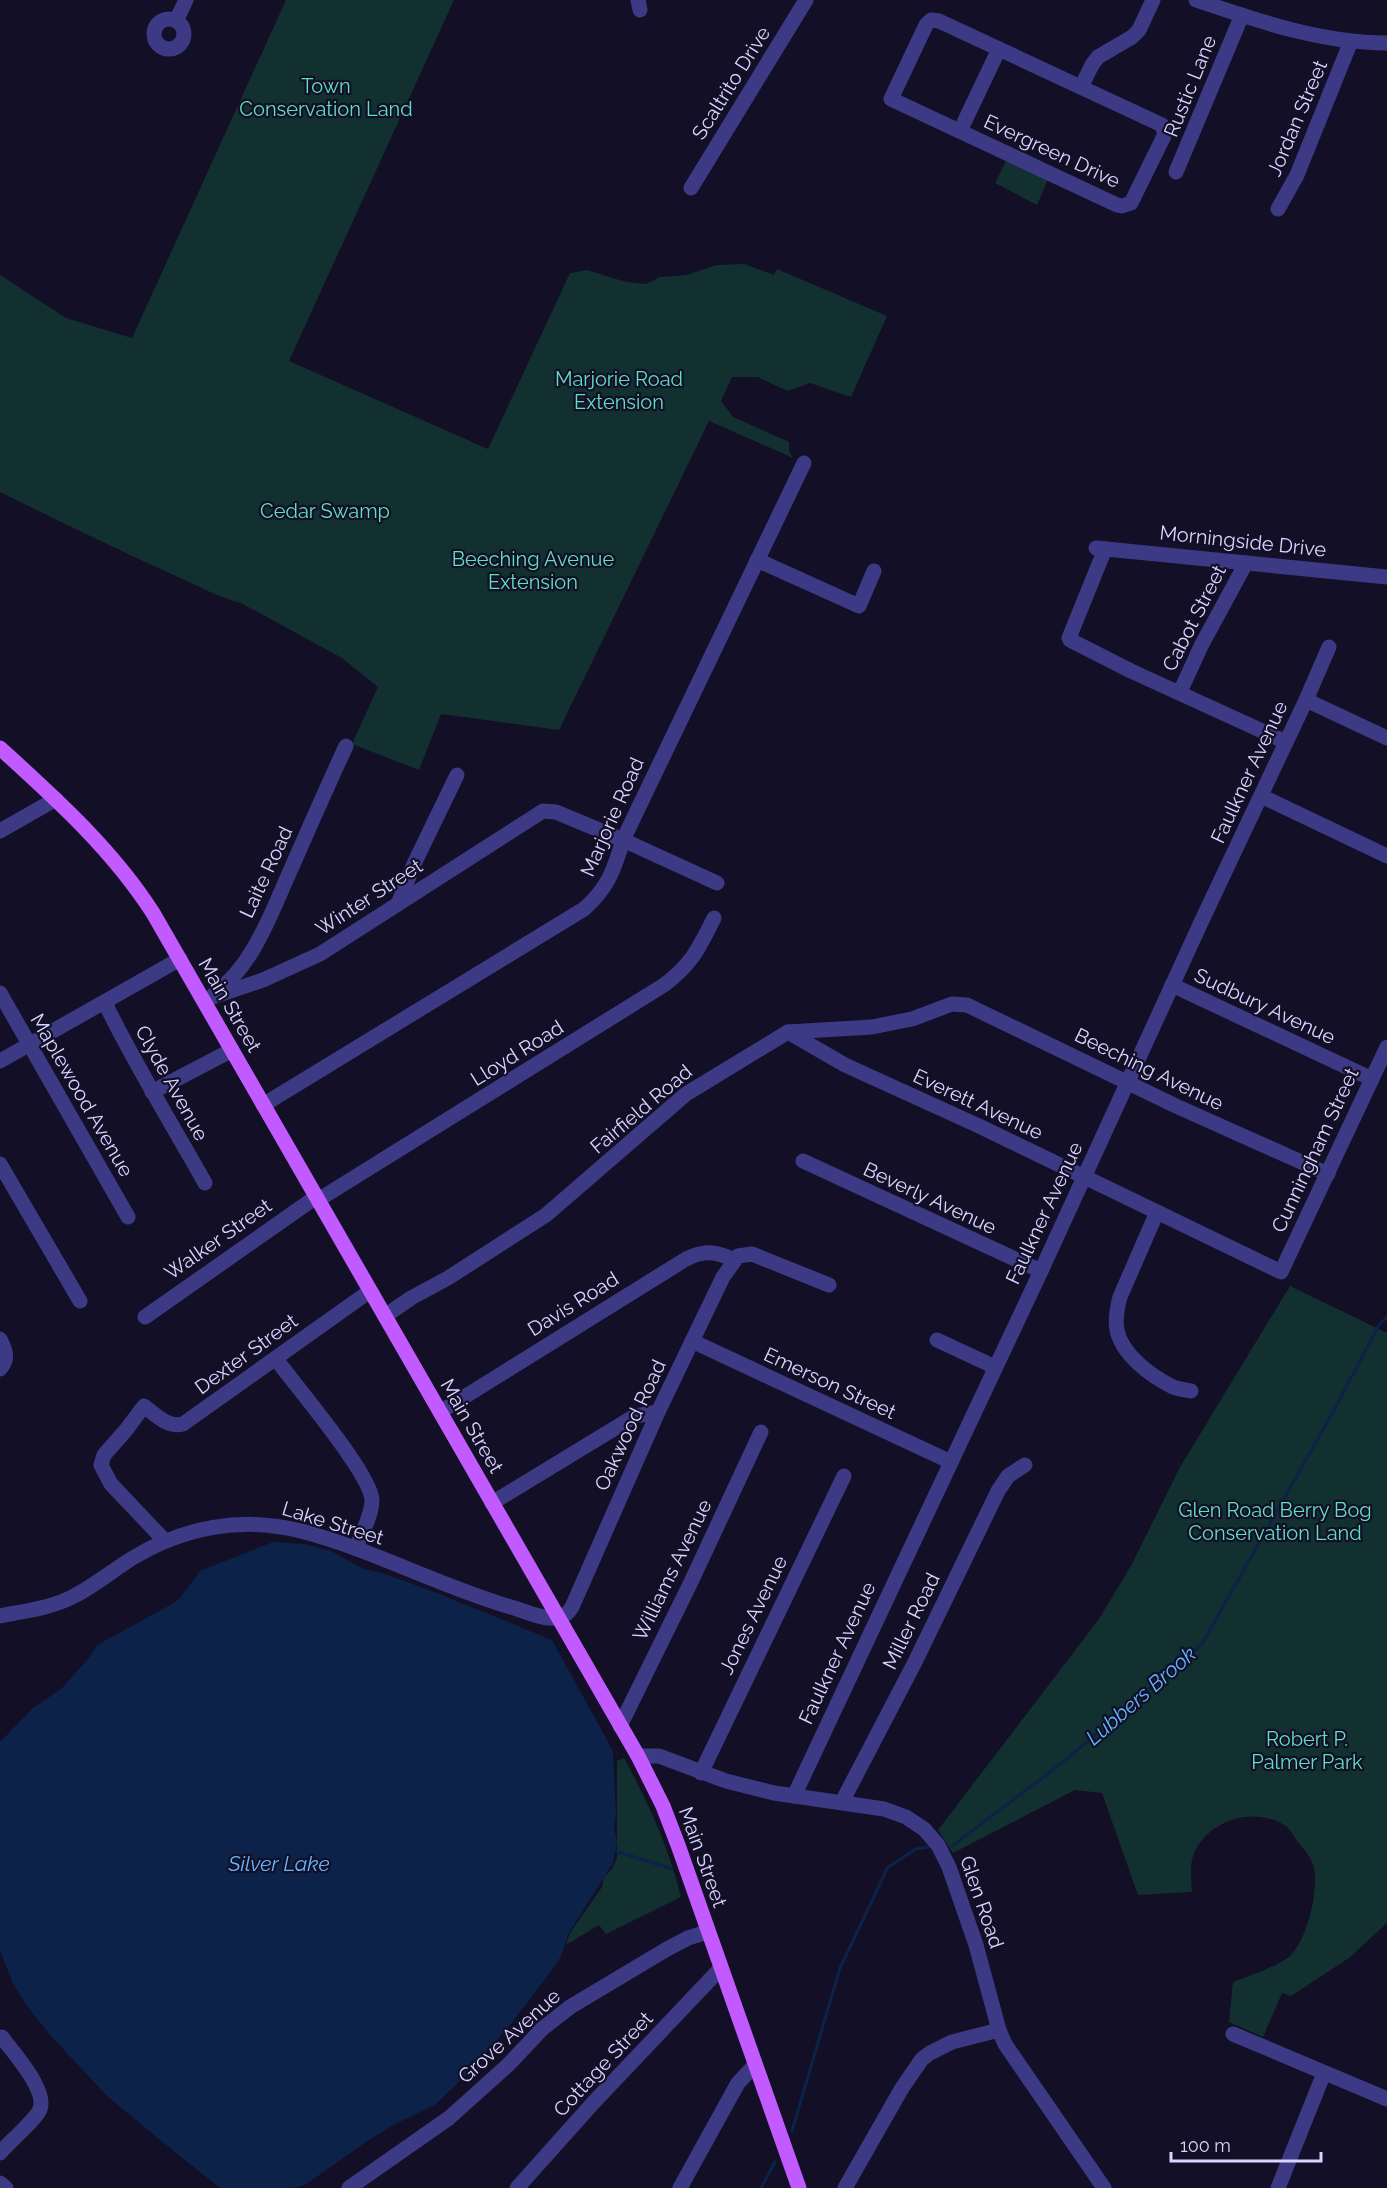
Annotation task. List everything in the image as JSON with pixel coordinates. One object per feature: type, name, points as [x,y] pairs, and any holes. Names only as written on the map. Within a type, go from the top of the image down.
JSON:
[{"type":"main road","name":"Main Street","points":[[0,748],[92,835],[128,876],[153,913],[638,1756],[670,1824],[799,2188]]},
{"type":"street","points":[[176,21],[186,0]]},
{"type":"street","name":"Scaltrito Drive","points":[[691,188],[806,0]]},
{"type":"street","points":[[1081,87],[1098,57],[1132,37],[1139,30],[1153,0]]},
{"type":"street","points":[[1196,0],[1313,35],[1351,41],[1387,43]]},
{"type":"street","name":"Rustic Lane","points":[[1176,172],[1242,15]]},
{"type":"street","name":"Evergreen Drive","points":[[931,20],[939,21],[999,49],[1158,123],[1164,128],[1164,135],[1131,203],[1117,205],[891,99],[926,25],[931,20]]},
{"type":"street","name":"Jordan Street","points":[[1278,209],[1297,175],[1351,41]]},
{"type":"street","name":"Evergreen Drive","points":[[960,131],[999,49]]},
{"type":"street","name":"Marjorie Road","points":[[263,1105],[584,909],[605,887],[623,840],[804,463]]},
{"type":"street","name":"Morningside Drive","points":[[1180,692],[1131,671],[1069,638],[1100,548],[1387,577]]},
{"type":"street","points":[[758,560],[859,606],[874,571]]},
{"type":"street","name":"Cabot Street","points":[[1180,692],[1201,646],[1246,562]]},
{"type":"street","name":"Faulkner Avenue","points":[[794,1796],[891,1585],[1041,1271],[1329,647]]},
{"type":"street","points":[[1180,692],[1286,742]]},
{"type":"street","points":[[1306,700],[1387,738]]},
{"type":"street","name":"Laite Road","points":[[204,1000],[223,987],[247,960],[346,746]]},
{"type":"street","points":[[398,904],[414,864],[457,775]]},
{"type":"street","points":[[1261,796],[1387,856]]},
{"type":"street","points":[[0,831],[56,799]]},
{"type":"street","name":"Winter Street","points":[[204,1000],[244,988],[304,962],[335,945],[540,812],[548,810],[623,840]]},
{"type":"street","points":[[623,840],[717,883]]},
{"type":"street","name":"Lloyd Road","points":[[317,1198],[664,985],[693,958],[714,918]]},
{"type":"street","points":[[0,1061],[180,959]]},
{"type":"street","name":"Sudbury Avenue","points":[[1172,985],[1372,1079]]},
{"type":"street","name":"Maplewood Avenue","points":[[0,993],[128,1217]]},
{"type":"street","name":"Clyde Avenue","points":[[105,1003],[130,1053],[204,1183]]},
{"type":"street","name":"Beeching Avenue","points":[[952,1004],[967,1005],[1186,1111],[1328,1174]]},
{"type":"street","name":"Fairfield Road","points":[[385,1316],[546,1215],[686,1094],[788,1032],[872,1027],[912,1019],[952,1004]]},
{"type":"street","name":"Everett Avenue","points":[[788,1032],[827,1056],[979,1126],[1281,1272]]},
{"type":"street","name":"Cunningham Street","points":[[1281,1272],[1387,1047]]},
{"type":"street","points":[[152,1092],[232,1050]]},
{"type":"street","name":"Beverly Avenue","points":[[803,1161],[1041,1271]]},
{"type":"street","points":[[0,1164],[80,1302]]},
{"type":"street","name":"Walker Street","points":[[145,1317],[317,1198]]},
{"type":"street","points":[[1156,1212],[1120,1297],[1116,1315],[1117,1332],[1122,1344],[1140,1364],[1174,1388],[1191,1391]]},
{"type":"street","name":"Davis Road","points":[[440,1412],[686,1259],[709,1252],[740,1257],[828,1284]]},
{"type":"street","name":"Oakwood Road","points":[[558,1618],[568,1613],[572,1607],[692,1341],[740,1257]]},
{"type":"street","name":"Dexter Street","points":[[165,1541],[111,1484],[101,1466],[104,1455],[144,1406],[169,1424],[175,1426],[183,1424],[370,1291]]},
{"type":"street","points":[[0,1339],[6,1358],[0,1370]]},
{"type":"street","points":[[937,1340],[995,1367]]},
{"type":"street","name":"Emerson Street","points":[[692,1341],[951,1462]]},
{"type":"street","points":[[276,1359],[352,1461],[370,1491],[372,1505],[356,1548]]},
{"type":"street","points":[[492,1503],[635,1416],[658,1412]]},
{"type":"street","name":"Williams Avenue","points":[[620,1726],[696,1572],[760,1432]]},
{"type":"street","name":"Miller Road","points":[[842,1802],[923,1647],[998,1491],[1008,1476],[1025,1465]]},
{"type":"street","name":"Jones Avenue","points":[[700,1773],[843,1476]]},
{"type":"street","name":"Lake Street","points":[[0,1616],[74,1597],[135,1557],[165,1541],[207,1528],[255,1524],[301,1531],[356,1548],[479,1597],[540,1616],[558,1618]]},
{"type":"street","name":"Glen Road","points":[[638,1756],[663,1758],[736,1784],[794,1796],[875,1806],[896,1813],[924,1829],[938,1845],[949,1867],[966,1914],[999,2030],[1016,2062],[1104,2188]]},
{"type":"street","name":"Grove Avenue","points":[[349,2188],[449,2118],[508,2065],[542,2029],[570,2007],[667,1949],[688,1938],[707,1932]]},
{"type":"street","name":"Cottage Street","points":[[517,2188],[594,2102],[720,1969]]},
{"type":"street","points":[[844,2188],[902,2088],[922,2059],[952,2042],[999,2030]]},
{"type":"street","points":[[1233,2034],[1387,2099]]},
{"type":"street","points":[[0,2154],[39,2112],[42,2100],[35,2083],[2,2037]]},
{"type":"street","points":[[680,2188],[738,2083],[755,2065]]},
{"type":"street","points":[[1278,2188],[1324,2073]]},
{"type":"street","points":[[0,2183],[6,2188]]},
{"type":"green space","points":[[286,0],[454,0],[289,361],[488,449],[570,273],[587,270],[626,282],[646,284],[660,277],[686,275],[717,265],[744,264],[774,275],[777,269],[887,316],[851,397],[810,383],[787,391],[758,377],[732,377],[721,401],[733,417],[789,442],[789,451],[793,458],[709,421],[559,730],[441,714],[419,770],[352,744],[378,687],[342,658],[241,603],[209,592],[0,492],[0,275],[66,318],[132,338]]},
{"type":"green space","points":[[1007,159],[1049,177],[1037,205],[995,183]]},
{"type":"green space","name":"Glen Road Berry Bog Conservation Land","points":[[1290,1286],[1387,1333],[1387,1923],[1349,1958],[1291,1996],[1282,1993],[1263,2037],[1229,2022],[1233,1982],[1286,1959],[1297,1948],[1307,1926],[1315,1889],[1314,1868],[1307,1853],[1286,1826],[1261,1817],[1235,1819],[1223,1824],[1202,1840],[1195,1851],[1191,1866],[1192,1892],[1138,1895],[1102,1793],[1075,1790],[953,1853],[938,1830],[1099,1619],[1132,1564],[1180,1467]]},
{"type":"green space","points":[[624,1758],[657,1826],[681,1897],[606,1934],[599,1925],[566,1945],[570,1933],[602,1887],[604,1877],[612,1869],[617,1858],[617,1761]]},
{"type":"water","name":"Silver Lake","points":[[273,1542],[305,1544],[331,1551],[364,1569],[432,1591],[552,1640],[613,1751],[616,1813],[614,1828],[617,1841],[613,1863],[569,1933],[555,1966],[510,2025],[469,2072],[435,2105],[395,2124],[305,2185],[293,2188],[220,2188],[107,2096],[51,2036],[13,1984],[0,1951],[0,1742],[32,1709],[62,1688],[88,1659],[97,1645],[174,1603],[200,1571]]},
{"type":"waterway","name":"Lubbers Brook","points":[[952,1846],[1062,1763],[1202,1644],[1334,1410],[1379,1325],[1387,1317]]},
{"type":"waterway","name":"Lubbers Brook","points":[[792,2131],[840,1968],[888,1867],[916,1849],[929,1847]]},
{"type":"waterway","points":[[616,1851],[672,1869]]},
{"type":"waterway","name":"Lubbers Brook","points":[[761,2188],[775,2162]]},
{"type":"park label","name":"Town Conservation Land","points":[[326,98]]},
{"type":"park label","name":"Marjorie Road Extension","points":[[619,390]]},
{"type":"park label","name":"Cedar Swamp","points":[[325,511]]},
{"type":"park label","name":"Beeching Avenue Extension","points":[[533,570]]},
{"type":"park label","name":"Robert P. Palmer Park","points":[[1307,1750]]}]
